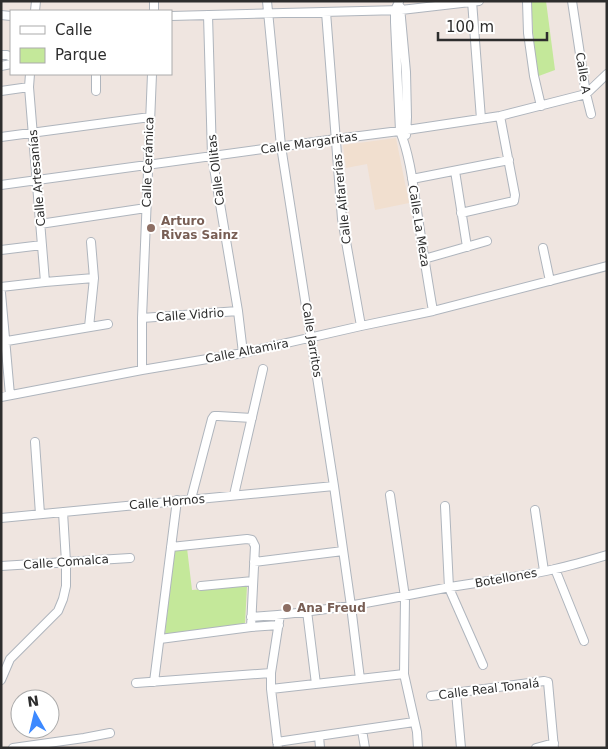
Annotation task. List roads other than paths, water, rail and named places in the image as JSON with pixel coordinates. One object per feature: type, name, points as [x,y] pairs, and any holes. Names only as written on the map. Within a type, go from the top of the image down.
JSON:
[{"type":"street","name":"Calle Jarritos","points":[[267,1],[281,146],[352,606],[360,679]]},
{"type":"street","points":[[527,1],[528,33],[534,76],[541,106]]},
{"type":"street","name":"Calle A","points":[[572,1],[586,94],[591,114]]},
{"type":"street","points":[[172,16],[326,12],[475,2],[480,119]]},
{"type":"street","name":"Calle La Meza","points":[[398,6],[405,142],[433,311]]},
{"type":"street","name":"Calle Alfarerías","points":[[326,12],[342,219],[361,326]]},
{"type":"street","name":"Calle Ollitas","points":[[208,15],[212,156],[238,311],[243,353]]},
{"type":"street","name":"Calle Margaritas","points":[[1,185],[404,131],[500,116],[586,94],[607,74]]},
{"type":"street","name":"Calle Artesanías","points":[[30,75],[29,87],[45,282]]},
{"type":"street","points":[[96,75],[96,92]]},
{"type":"street","name":"Calle Cerámica","points":[[142,370],[142,318],[152,75]]},
{"type":"street","points":[[1,90],[29,87]]},
{"type":"street","points":[[462,213],[514,201],[515,195],[500,116]]},
{"type":"street","points":[[1,137],[150,117]]},
{"type":"street","points":[[412,179],[509,160]]},
{"type":"street","points":[[455,171],[467,247]]},
{"type":"street","points":[[40,224],[146,208]]},
{"type":"street","points":[[424,260],[488,241]]},
{"type":"street","points":[[89,327],[94,278],[91,242]]},
{"type":"street","points":[[1,250],[42,245]]},
{"type":"street","points":[[543,248],[550,281]]},
{"type":"street","name":"Calle Altamira","points":[[1,397],[243,353],[433,311],[607,266]]},
{"type":"street","points":[[1,288],[94,278]]},
{"type":"street","points":[[1,293],[3,342],[10,396]]},
{"type":"street","name":"Calle Vidrio","points":[[142,318],[238,311]]},
{"type":"street","points":[[3,342],[108,324]]},
{"type":"street","points":[[234,495],[264,368]]},
{"type":"street","points":[[191,499],[214,416],[252,418]]},
{"type":"street","points":[[35,442],[40,514]]},
{"type":"street","name":"Calle Hornos","points":[[1,518],[334,486]]},
{"type":"street","points":[[390,495],[405,596],[404,674],[417,732],[418,748]]},
{"type":"street","points":[[154,682],[177,500]]},
{"type":"street","points":[[444,506],[449,588],[483,665]]},
{"type":"street","points":[[535,510],[544,571]]},
{"type":"street","points":[[1,680],[10,659],[58,611],[63,599],[66,586],[66,562],[62,512]]},
{"type":"street","points":[[171,547],[252,540],[255,546],[250,627]]},
{"type":"street","points":[[254,562],[343,551]]},
{"type":"street","name":"Botellones","points":[[251,617],[352,606],[555,569],[607,555]]},
{"type":"street","name":"Calle Comalca","points":[[1,566],[130,558]]},
{"type":"street","points":[[555,569],[584,641]]},
{"type":"street","points":[[202,586],[253,581]]},
{"type":"street","points":[[307,611],[316,684]]},
{"type":"street","points":[[280,615],[271,673],[271,689],[278,745],[319,736],[414,722]]},
{"type":"street","points":[[160,639],[279,625]]},
{"type":"street","points":[[136,683],[271,673]]},
{"type":"street","points":[[271,689],[404,674]]},
{"type":"street","name":"Calle Real Tonalá","points":[[431,696],[548,682],[554,745]]},
{"type":"street","points":[[456,692],[461,748]]},
{"type":"street","points":[[362,730],[365,748]]},
{"type":"street","points":[[13,748],[84,742],[110,733]]},
{"type":"street","points":[[319,736],[320,748]]},
{"type":"street","points":[[536,748],[554,745]]},
{"type":"place","name":"Arturo Rivas Sainz","points":[[151,228]]},
{"type":"place","name":"Ana Freud","points":[[287,608]]}]
